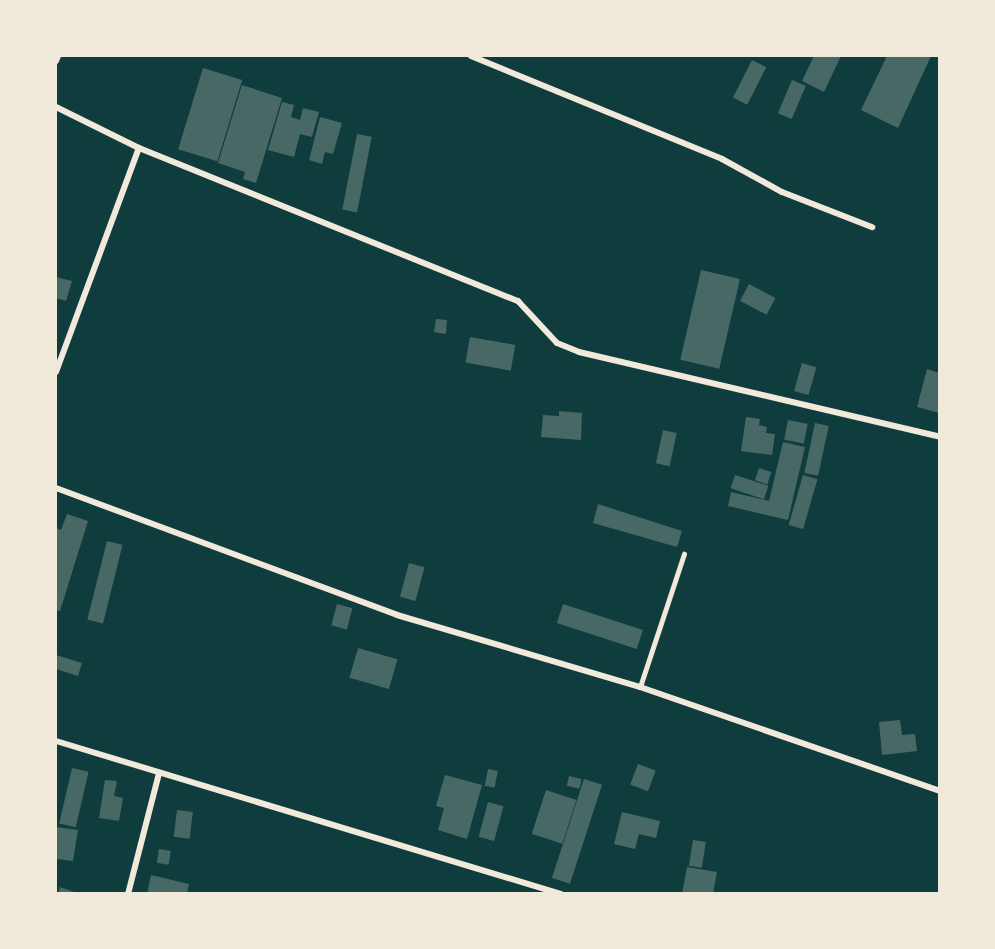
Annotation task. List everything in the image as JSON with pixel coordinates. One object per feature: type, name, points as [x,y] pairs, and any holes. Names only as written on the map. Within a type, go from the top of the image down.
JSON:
[{"type":"street","points":[[56,61],[58,56]]},
{"type":"street","points":[[471,56],[722,159],[782,192],[872,227]]},
{"type":"street","points":[[56,107],[139,148],[518,301],[557,343],[579,352],[939,437]]},
{"type":"street","points":[[56,372],[139,148]]},
{"type":"street","points":[[56,488],[397,615],[639,687],[939,791]]},
{"type":"street","points":[[56,741],[561,894]]},
{"type":"street","points":[[128,894],[159,773]]},
{"type":"lane","points":[[639,687],[684,554]]},
{"type":"building","points":[[814,56],[841,56],[824,92],[802,81]]},
{"type":"building","points":[[887,56],[931,56],[898,128],[861,110]]},
{"type":"building","points":[[752,60],[766,67],[747,105],[733,97]]},
{"type":"building","points":[[203,68],[242,80],[217,161],[178,149]]},
{"type":"building","points":[[792,80],[806,86],[792,119],[778,113]]},
{"type":"building","points":[[242,85],[282,98],[256,183],[243,179],[245,172],[218,163]]},
{"type":"building","points":[[282,102],[294,105],[291,117],[300,120],[303,108],[319,112],[312,137],[300,134],[294,157],[268,150]]},
{"type":"building","points":[[320,117],[342,123],[333,154],[325,152],[322,164],[309,160]]},
{"type":"building","points":[[357,134],[372,137],[357,212],[342,210]]},
{"type":"building","points":[[701,270],[740,279],[719,369],[680,360]]},
{"type":"building","points":[[56,277],[72,281],[66,301],[56,298]]},
{"type":"building","points":[[749,284],[775,298],[767,315],[740,301]]},
{"type":"building","points":[[436,319],[447,320],[446,334],[434,332]]},
{"type":"building","points":[[470,337],[515,345],[511,371],[465,363]]},
{"type":"building","points":[[802,363],[816,367],[808,395],[794,391]]},
{"type":"building","points":[[927,369],[939,373],[939,413],[917,407]]},
{"type":"building","points":[[559,411],[582,413],[581,440],[541,437],[543,415],[559,416]]},
{"type":"building","points":[[746,417],[760,419],[759,425],[767,427],[766,433],[775,434],[772,455],[741,451]]},
{"type":"building","points":[[788,420],[808,424],[804,443],[784,440]]},
{"type":"building","points":[[815,423],[829,426],[818,476],[804,473]]},
{"type":"building","points":[[663,430],[677,433],[670,466],[656,463]]},
{"type":"building","points":[[783,442],[805,447],[788,520],[728,506],[731,492],[769,501]]},
{"type":"building","points":[[759,468],[771,472],[767,484],[755,480]]},
{"type":"building","points":[[735,475],[768,486],[764,499],[731,488]]},
{"type":"building","points":[[803,475],[817,479],[803,529],[789,525]]},
{"type":"building","points":[[598,504],[682,531],[677,547],[593,523]]},
{"type":"building","points":[[67,514],[88,521],[60,611],[56,610],[56,528],[61,530]]},
{"type":"building","points":[[107,541],[123,545],[103,623],[87,620]]},
{"type":"building","points":[[409,563],[424,567],[415,601],[400,597]]},
{"type":"building","points":[[337,604],[352,608],[347,629],[331,625]]},
{"type":"building","points":[[563,604],[643,630],[637,649],[557,623]]},
{"type":"building","points":[[358,648],[397,659],[389,689],[349,678]]},
{"type":"building","points":[[56,655],[82,663],[78,676],[56,669]]},
{"type":"building","points":[[900,720],[902,735],[915,734],[917,751],[882,755],[879,722]]},
{"type":"building","points":[[638,764],[656,771],[648,791],[630,785]]},
{"type":"building","points":[[72,768],[89,772],[76,827],[59,824]]},
{"type":"building","points":[[488,769],[498,771],[495,788],[485,786]]},
{"type":"building","points":[[445,775],[482,785],[467,839],[438,830],[444,808],[436,806]]},
{"type":"building","points":[[569,776],[582,779],[579,789],[567,786]]},
{"type":"building","points":[[584,779],[602,785],[570,884],[552,878]]},
{"type":"building","points":[[105,780],[117,781],[114,796],[123,798],[119,821],[99,818]]},
{"type":"building","points":[[546,790],[576,800],[562,844],[532,834]]},
{"type":"building","points":[[488,802],[503,806],[494,841],[479,837]]},
{"type":"building","points":[[177,810],[193,812],[190,839],[174,837]]},
{"type":"building","points":[[622,812],[660,821],[656,838],[639,834],[635,849],[614,844]]},
{"type":"building","points":[[56,827],[78,830],[73,861],[56,859]]},
{"type":"building","points":[[693,840],[706,842],[702,868],[689,866]]},
{"type":"building","points":[[159,849],[171,851],[169,865],[157,863]]},
{"type":"building","points":[[687,867],[717,872],[713,894],[682,894]]},
{"type":"building","points":[[151,875],[189,884],[187,894],[147,894]]},
{"type":"building","points":[[60,887],[77,893],[77,894],[58,894]]}]
